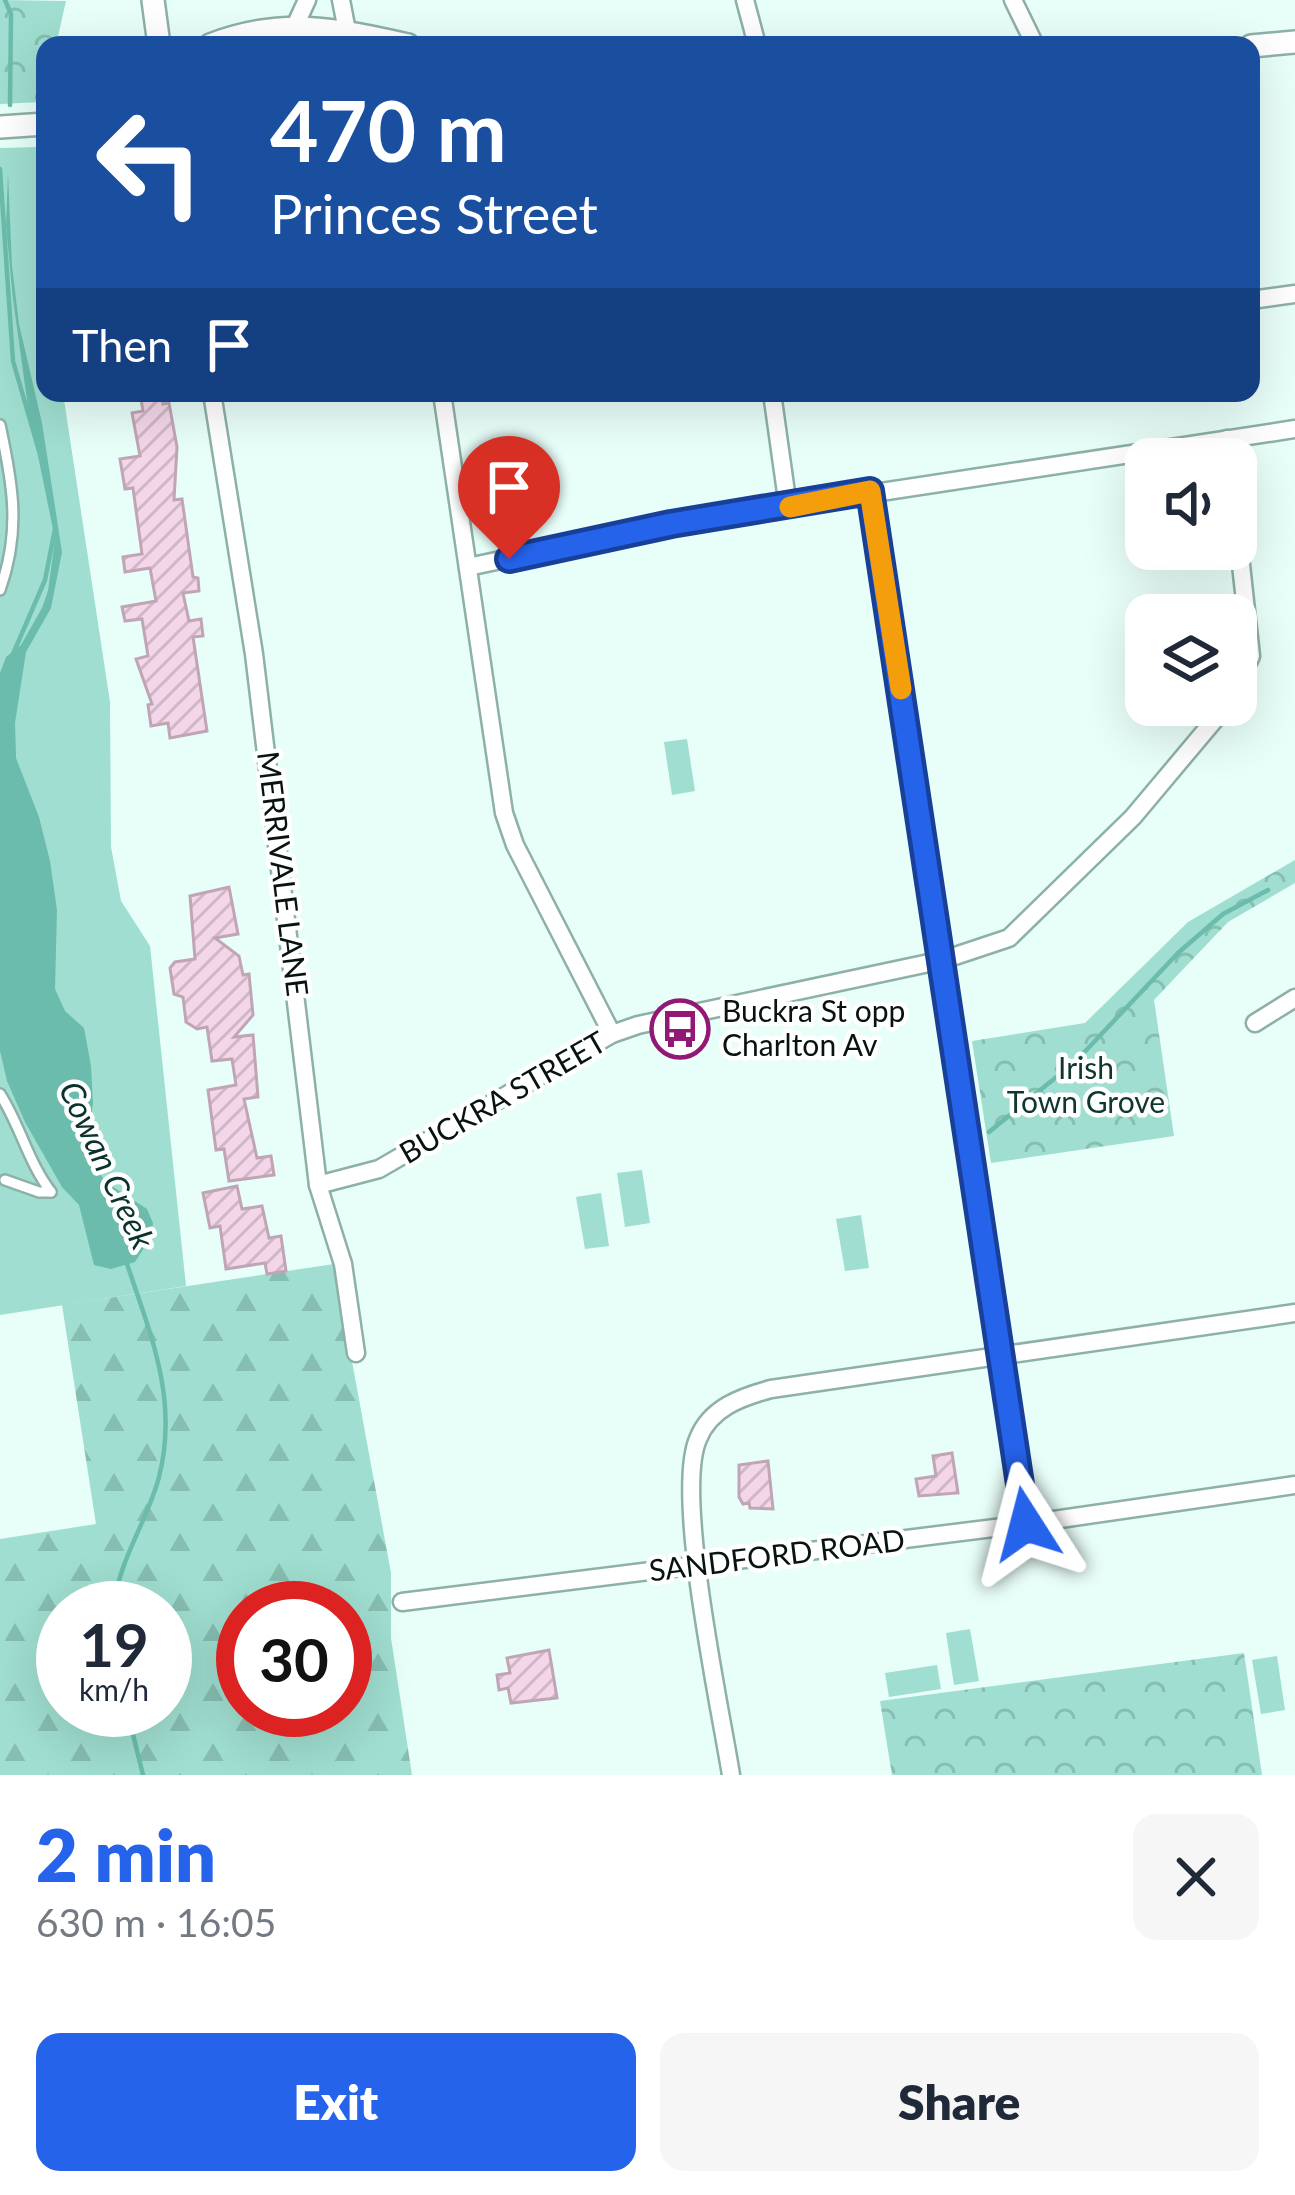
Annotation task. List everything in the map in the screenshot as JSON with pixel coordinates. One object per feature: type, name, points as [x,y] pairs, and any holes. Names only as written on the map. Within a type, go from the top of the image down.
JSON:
[{"type":"street","points":[[153,0],[158,36]]},
{"type":"street","points":[[292,32],[307,0]]},
{"type":"street","points":[[341,0],[346,36]]},
{"type":"street","points":[[745,0],[755,36]]},
{"type":"street","points":[[1013,0],[1031,36]]},
{"type":"street","points":[[276,36],[292,32]]},
{"type":"street","points":[[234,36],[292,32],[328,36]]},
{"type":"street","points":[[1260,45],[1295,42]]},
{"type":"street","points":[[0,127],[36,125]]},
{"type":"street","points":[[1260,299],[1295,294]]},
{"type":"street","name":"MERRIVALE LANE","points":[[213,402],[254,654],[318,1185],[343,1264],[356,1353]]},
{"type":"street","points":[[443,402],[509,831],[612,1034]]},
{"type":"street","points":[[773,402],[788,507]]},
{"type":"street","points":[[1234,438],[1295,429]]},
{"type":"street","points":[[469,567],[671,524],[1125,454]]},
{"type":"street","points":[[870,491],[1026,1524]]},
{"type":"street","name":"BUCKRA STREET","points":[[318,1185],[380,1169],[612,1034],[638,1024],[943,960],[1009,938],[1133,817],[1209,726]]},
{"type":"street","points":[[1255,1023],[1295,998]]},
{"type":"street","points":[[731,1775],[698,1566],[689,1473],[699,1435],[726,1405],[771,1389],[1295,1313]]},
{"type":"street","name":"SANDFORD ROAD","points":[[402,1602],[1026,1524],[1295,1485]]},
{"type":"lane","points":[[0,425],[14,493],[15,535],[0,590]]},
{"type":"lane","points":[[0,1094],[51,1192],[4,1180]]},
{"type":"green space","points":[[0,0],[66,1],[58,36],[36,36],[36,102],[0,104]]},
{"type":"green space","points":[[36,147],[36,402],[64,402],[110,702],[111,847],[121,901],[150,946],[186,1286],[0,1315],[0,148]]},
{"type":"green space","points":[[687,739],[695,791],[672,795],[664,742]]},
{"type":"green space","name":"Irish Town Grove","points":[[1295,860],[1295,883],[1228,922],[1154,1000],[1174,1136],[991,1163],[972,1041],[1085,1023],[1188,922]]},
{"type":"green space","points":[[642,1170],[650,1223],[625,1227],[617,1173]]},
{"type":"green space","points":[[601,1193],[609,1246],[585,1249],[576,1197]]},
{"type":"green space","points":[[861,1215],[869,1268],[845,1271],[836,1219]]},
{"type":"green space","points":[[334,1264],[391,1573],[391,1638],[412,1775],[0,1775],[0,1539],[96,1524],[62,1305]]},
{"type":"green space","points":[[970,1629],[979,1681],[954,1685],[946,1633]]},
{"type":"green space","points":[[1244,1653],[1262,1775],[892,1775],[880,1701]]},
{"type":"green space","points":[[1277,1656],[1285,1710],[1261,1714],[1252,1660]]},
{"type":"green space","points":[[937,1665],[941,1689],[889,1697],[885,1673]]},
{"type":"shaded area","points":[[8,173],[19,324],[42,423],[62,552],[51,608],[26,652],[15,723],[16,758],[50,861],[57,910],[55,989],[65,1011],[84,1028],[91,1066],[93,1103],[87,1144],[92,1164],[107,1183],[147,1209],[153,1223],[151,1237],[135,1262],[111,1269],[94,1265],[79,1205],[62,1187],[25,1122],[0,1051],[0,673],[6,657],[21,645],[42,608],[55,539],[28,407],[6,226]]},
{"type":"building","points":[[142,402],[169,403],[177,447],[174,500],[182,499],[199,591],[183,593],[189,621],[201,619],[203,636],[193,637],[207,731],[170,738],[168,723],[151,726],[148,705],[152,704],[136,659],[148,656],[142,619],[125,621],[122,607],[156,601],[150,568],[125,572],[123,557],[142,554],[133,488],[125,489],[120,459],[140,456],[132,413],[143,411]]},
{"type":"building","points":[[229,887],[238,934],[215,938],[239,956],[243,975],[249,974],[253,1015],[234,1037],[253,1035],[258,1097],[244,1099],[257,1158],[271,1156],[274,1175],[229,1181],[224,1149],[216,1150],[208,1090],[236,1085],[232,1059],[212,1061],[207,1027],[197,1029],[186,1022],[183,997],[174,994],[170,968],[175,962],[195,959],[190,896]]},
{"type":"building","points":[[237,1186],[242,1209],[262,1206],[269,1238],[281,1236],[286,1271],[267,1274],[265,1263],[226,1269],[220,1226],[210,1228],[203,1193]]},
{"type":"building","points":[[952,1453],[958,1493],[919,1496],[916,1479],[936,1476],[933,1456]]},
{"type":"building","points":[[768,1461],[773,1509],[750,1508],[739,1497],[739,1465]]},
{"type":"building","points":[[549,1650],[557,1698],[511,1703],[508,1688],[499,1690],[497,1675],[510,1673],[507,1658]]},
{"type":"waterway","points":[[5,0],[11,14],[10,105]]},
{"type":"waterway","name":"Cowan Creek","points":[[0,169],[13,361],[43,465]]},
{"type":"waterway","name":"Cowan Creek","points":[[13,654],[45,580],[55,529]]},
{"type":"waterway","points":[[989,1132],[1076,1061],[1178,953],[1223,914],[1268,890]]},
{"type":"waterway","name":"Cowan Creek","points":[[119,1581],[159,1477],[166,1420],[159,1367],[126,1261]]},
{"type":"waterway","name":"Cowan Creek","points":[[134,1737],[143,1775]]},
{"type":"slow traffic","points":[[790,507],[870,491],[901,689]]},
{"type":"place","name":"Buckra St opp Charlton Av","points":[[680,1029]]},
{"type":"route","points":[[509,559],[671,524],[870,491],[1026,1524]]}]
